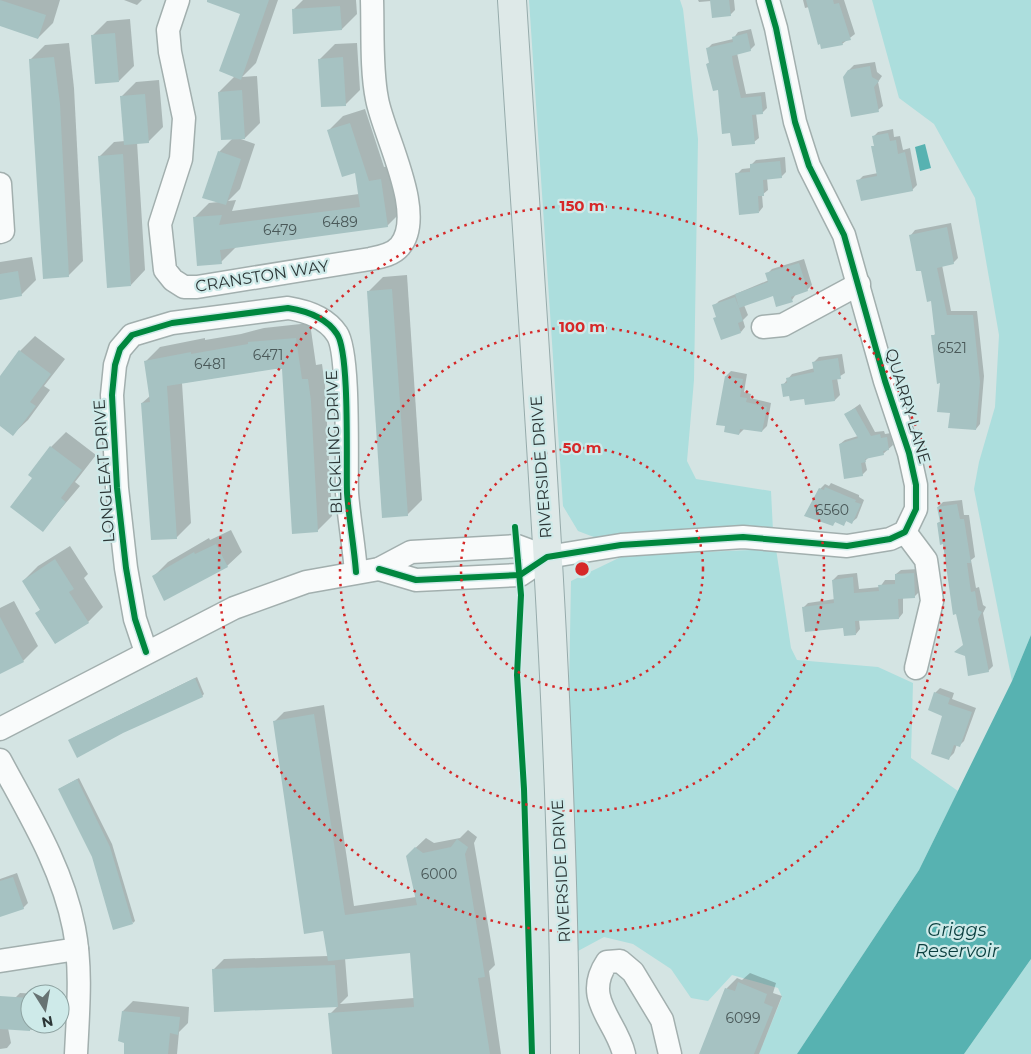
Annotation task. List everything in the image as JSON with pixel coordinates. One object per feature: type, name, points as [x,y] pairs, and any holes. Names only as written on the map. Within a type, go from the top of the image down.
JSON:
[{"type":"main road","name":"RIVERSIDE DRIVE","points":[[512,0],[547,557],[565,952],[565,1054]]},
{"type":"street","name":"CRANSTON WAY","points":[[178,0],[168,30],[170,52],[184,118],[182,151],[160,224],[166,270],[173,280],[184,287],[197,288],[370,260],[386,256],[400,246],[406,234],[408,220],[402,171],[376,98],[372,0]]},
{"type":"street","name":"QUARRY LANE","points":[[768,0],[776,28],[795,122],[810,166],[844,235],[916,484],[916,509],[905,532]]},
{"type":"street","points":[[0,184],[3,231],[0,232]]},
{"type":"street","points":[[763,326],[783,325],[859,284]]},
{"type":"street","name":"LONGLEAT DRIVE","points":[[146,652],[135,619],[127,576],[117,488],[112,395],[115,365],[120,349],[132,335],[172,323],[288,308],[306,311],[321,318]]},
{"type":"street","name":"BLICKLING DRIVE","points":[[321,318],[338,335],[344,357],[348,495],[356,572]]},
{"type":"street","points":[[0,729],[234,608],[306,582],[379,569],[411,552],[517,546],[547,557],[621,546],[743,537],[848,546],[890,539],[905,532],[926,560],[932,601],[916,668]]},
{"type":"street","points":[[0,760],[42,838],[66,896],[77,949],[79,991],[76,1054]]},
{"type":"street","points":[[0,960],[77,949]]},
{"type":"street","points":[[624,1054],[622,1044],[603,1014],[598,988],[599,974],[607,962],[620,961],[633,972],[662,1020],[670,1054]]},
{"type":"shaded area","points":[[529,0],[680,0],[683,9],[698,139],[694,380],[687,461],[696,479],[771,491],[773,531],[599,539],[578,531],[563,506]]},
{"type":"shaded area","points":[[872,0],[1031,0],[1031,635],[1012,681],[974,489],[979,462],[995,407],[999,335],[975,198],[934,124],[899,98]]},
{"type":"shaded area","points":[[776,549],[791,648],[797,660],[878,667],[913,683],[911,758],[958,791],[919,870],[797,1054],[759,1054],[782,997],[778,988],[732,975],[708,1001],[691,998],[671,969],[633,944],[604,937],[578,951],[569,691],[571,581],[625,555]]},
{"type":"shaded area","points":[[1031,959],[1031,1054],[964,1054]]},
{"type":"water","points":[[925,144],[931,168],[920,171],[915,147]]},
{"type":"water","name":"Griggs Reservoir","points":[[1031,635],[1031,959],[964,1054],[797,1054],[919,870],[1012,681]]},
{"type":"building","points":[[0,0],[46,15],[38,39],[0,26]]},
{"type":"building","points":[[207,0],[269,0],[241,80],[219,71],[240,14],[207,2]]},
{"type":"building","points":[[710,0],[729,0],[731,16],[712,18]]},
{"type":"building","points":[[806,0],[833,0],[834,4],[839,3],[851,40],[842,42],[843,45],[821,49],[820,44],[818,45]]},
{"type":"building","points":[[340,6],[342,30],[293,34],[292,9]]},
{"type":"building","points":[[115,33],[119,82],[95,84],[91,35]]},
{"type":"building","points":[[747,33],[751,51],[732,56],[733,64],[741,98],[761,96],[763,114],[752,115],[755,144],[732,146],[730,133],[722,134],[718,90],[713,91],[706,64],[709,63],[706,48],[733,42],[732,37]]},
{"type":"building","points":[[54,57],[60,104],[69,277],[43,279],[29,59]]},
{"type":"building","points":[[343,57],[346,106],[321,107],[318,59]]},
{"type":"building","points":[[870,66],[872,77],[879,81],[874,87],[879,112],[851,117],[843,77],[848,70]]},
{"type":"building","points":[[242,90],[245,139],[221,140],[218,92]]},
{"type":"building","points":[[145,94],[149,143],[124,145],[120,96]]},
{"type":"building","points":[[350,123],[369,181],[381,179],[388,227],[220,250],[222,264],[197,266],[193,217],[222,215],[219,225],[360,207],[355,173],[342,177],[327,130]]},
{"type":"building","points":[[888,133],[890,141],[896,140],[898,154],[905,152],[913,191],[861,201],[856,180],[877,176],[871,146],[874,146],[872,136]]},
{"type":"building","points":[[218,151],[241,159],[226,205],[202,198]]},
{"type":"building","points":[[123,154],[131,286],[107,288],[98,156]]},
{"type":"building","points":[[780,161],[782,178],[763,180],[764,196],[758,196],[759,213],[739,215],[735,173],[750,172],[750,164]]},
{"type":"building","points":[[947,227],[954,264],[937,268],[947,315],[973,315],[980,382],[976,430],[948,428],[950,413],[937,412],[940,383],[937,384],[931,335],[935,335],[931,301],[927,302],[921,271],[916,271],[909,235]]},
{"type":"building","points":[[799,263],[808,291],[791,297],[793,302],[776,307],[773,296],[739,308],[735,294],[768,282],[765,273]]},
{"type":"building","points":[[18,271],[22,296],[0,300],[0,274]]},
{"type":"building","points":[[392,289],[408,516],[382,518],[367,291]]},
{"type":"building","points":[[735,297],[743,321],[738,323],[741,333],[721,340],[713,318],[716,317],[712,305]]},
{"type":"building","points":[[296,338],[302,379],[308,379],[311,401],[318,532],[292,534],[282,369],[275,369],[167,386],[177,539],[151,540],[141,403],[150,402],[144,361],[248,344],[248,342]]},
{"type":"building","points":[[19,350],[51,374],[30,402],[36,406],[13,436],[0,426],[0,376]]},
{"type":"building","points":[[838,358],[841,379],[832,380],[835,401],[805,405],[804,399],[790,401],[789,396],[783,397],[781,384],[787,383],[786,378],[814,372],[812,362]]},
{"type":"building","points":[[725,376],[743,379],[740,397],[747,398],[746,402],[767,407],[762,432],[740,429],[739,435],[724,432],[725,426],[716,425]]},
{"type":"building","points":[[855,408],[871,436],[880,434],[881,438],[887,437],[889,450],[883,451],[884,455],[865,459],[866,462],[861,463],[863,476],[844,479],[839,444],[858,438],[844,414]]},
{"type":"building","points":[[50,446],[82,470],[61,498],[66,502],[43,532],[10,507],[32,478],[28,475]]},
{"type":"building","points":[[825,487],[861,504],[852,524],[846,521],[844,526],[835,522],[833,526],[804,516],[819,488],[824,490]]},
{"type":"building","points":[[957,504],[960,519],[964,519],[971,563],[967,563],[971,592],[975,591],[978,610],[982,612],[978,619],[989,672],[968,676],[965,656],[954,652],[963,645],[956,614],[953,615],[943,544],[940,545],[937,523],[940,522],[937,507]]},
{"type":"building","points":[[216,544],[228,567],[164,601],[152,576],[194,552],[195,554]]},
{"type":"building","points":[[55,559],[74,589],[69,592],[89,623],[55,644],[35,613],[40,610],[22,581]]},
{"type":"building","points":[[914,573],[915,598],[898,599],[899,619],[855,621],[856,635],[844,636],[843,628],[805,632],[802,607],[834,603],[832,580],[853,577],[854,593],[879,591],[878,585],[895,584],[895,574]]},
{"type":"building","points":[[0,617],[24,662],[0,674]]},
{"type":"building","points":[[195,678],[203,697],[123,733],[77,758],[68,740]]},
{"type":"building","points":[[934,692],[950,698],[948,704],[972,712],[960,747],[954,745],[949,760],[931,754],[942,716],[928,710]]},
{"type":"building","points":[[314,714],[345,915],[417,905],[406,856],[415,847],[423,853],[451,847],[457,839],[468,847],[465,854],[485,977],[478,978],[490,1054],[332,1054],[328,1013],[414,1007],[410,953],[328,961],[323,931],[304,934],[273,721]]},
{"type":"building","points":[[77,779],[110,847],[133,924],[113,930],[92,857],[58,789]]},
{"type":"building","points":[[13,877],[24,909],[0,917],[0,881]]},
{"type":"building","points":[[335,965],[338,1007],[214,1012],[212,969]]},
{"type":"building","points":[[738,982],[767,994],[764,1003],[773,1007],[754,1054],[699,1054],[725,988],[735,991]]},
{"type":"building","points":[[0,996],[20,997],[20,1030],[0,1029]]},
{"type":"building","points":[[122,1011],[180,1017],[178,1035],[170,1033],[168,1054],[124,1054],[124,1043],[118,1041]]},
{"type":"cycle path","points":[[379,569],[416,580],[520,575],[547,557],[621,545],[743,537],[847,546],[890,539],[905,532],[916,509],[916,485],[909,453],[885,381],[844,235],[809,166],[795,122],[776,28],[768,0]]},
{"type":"cycle path","points":[[146,652],[135,619],[126,568],[117,488],[112,395],[115,365],[120,349],[132,335],[172,323],[288,308],[316,316],[333,328],[341,345],[344,363],[347,493],[356,572]]},
{"type":"cycle path","points":[[515,527],[521,595],[517,675],[524,789],[532,1054]]}]
